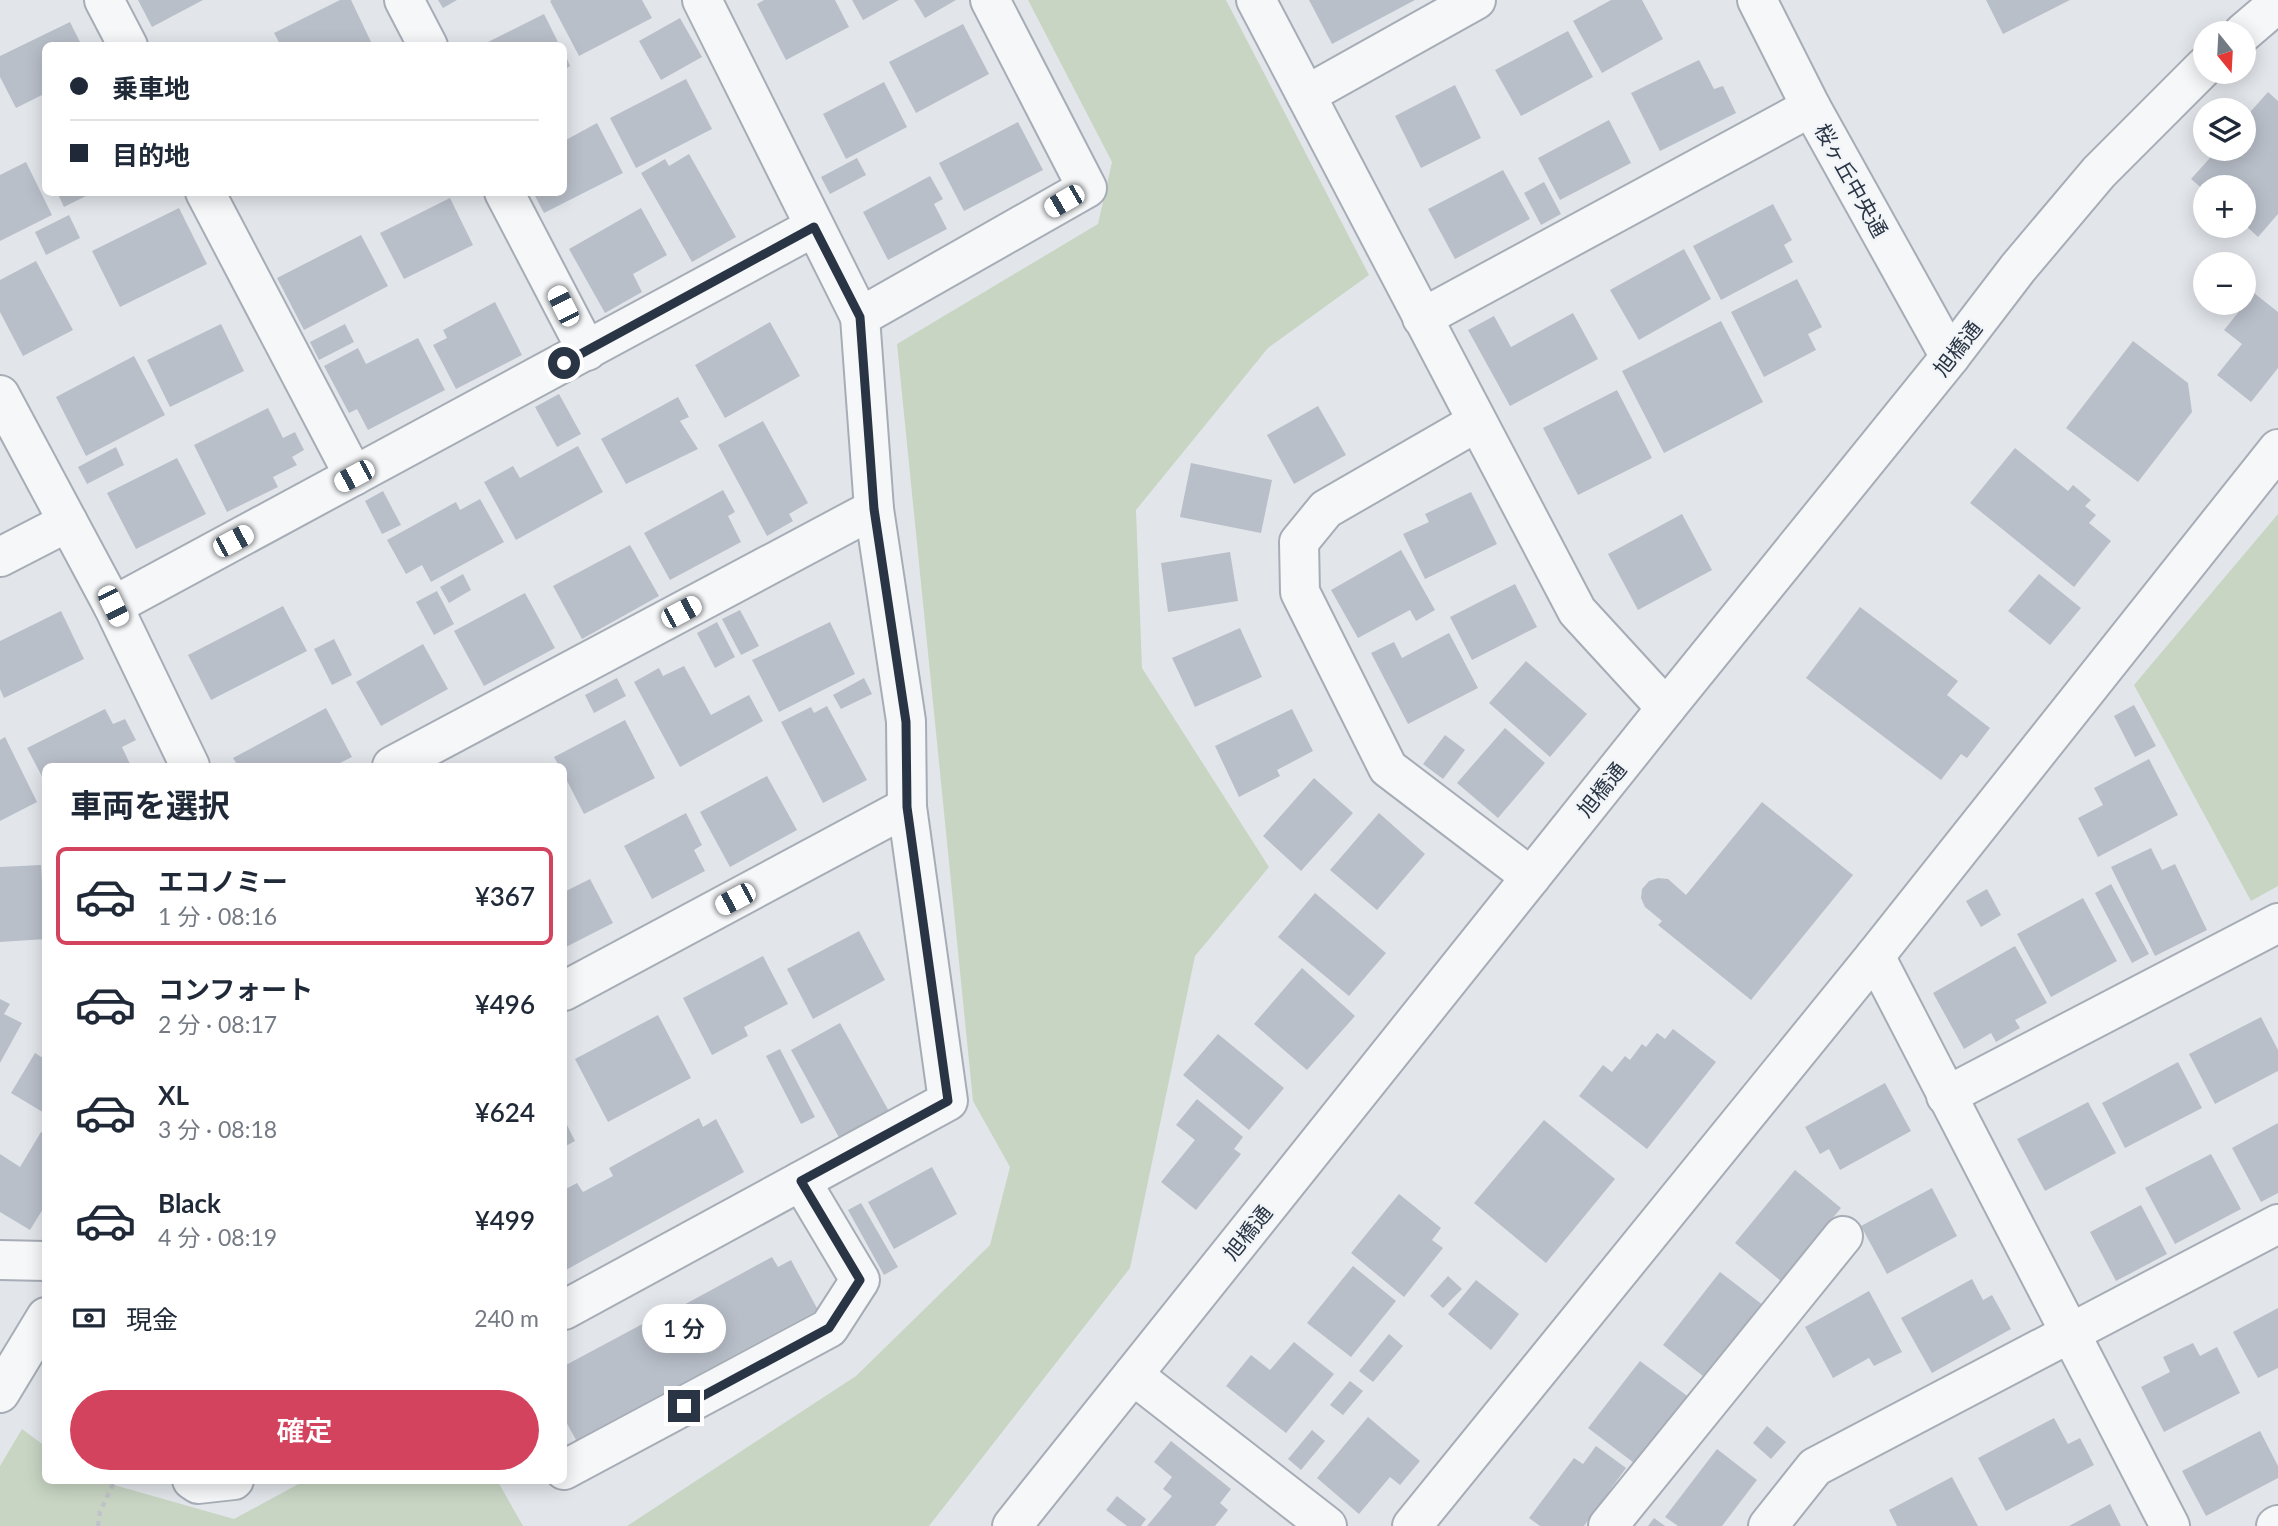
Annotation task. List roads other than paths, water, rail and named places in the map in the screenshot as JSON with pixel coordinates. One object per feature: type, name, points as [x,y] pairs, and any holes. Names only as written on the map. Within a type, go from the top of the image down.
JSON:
[{"type":"street","points":[[104,0],[126,42]]},
{"type":"street","points":[[404,0],[426,42]]},
{"type":"street","points":[[567,1308],[948,1101],[907,807],[906,722],[874,509],[860,317],[702,0]]},
{"type":"street","points":[[860,317],[1087,188],[990,0]]},
{"type":"street","points":[[1256,0],[1577,611],[1666,708]]},
{"type":"street","points":[[1306,95],[1476,0]]},
{"type":"street","name":"桜ヶ丘中央通","points":[[1757,0],[1811,107],[1950,357]]},
{"type":"street","points":[[2256,22],[2278,3]]},
{"type":"street","name":"旭橋通","points":[[1012,1526],[1950,357],[2018,268],[2099,172],[2193,78]]},
{"type":"street","points":[[1422,318],[1811,107]]},
{"type":"street","points":[[207,196],[354,476]]},
{"type":"street","points":[[506,196],[587,351]]},
{"type":"street","points":[[113,606],[814,227]]},
{"type":"street","points":[[0,394],[113,606],[189,763]]},
{"type":"street","points":[[1477,422],[1326,509],[1299,542],[1300,592],[1388,768],[1531,877]]},
{"type":"street","points":[[1412,1526],[1875,956],[2278,449]]},
{"type":"street","points":[[398,763],[874,509]]},
{"type":"street","points":[[0,557],[68,522]]},
{"type":"street","points":[[567,989],[907,807]]},
{"type":"street","points":[[1946,1096],[2278,923]]},
{"type":"street","points":[[1875,956],[2170,1526]]},
{"type":"street","points":[[567,1468],[829,1328],[860,1280],[801,1181]]},
{"type":"street","points":[[1768,1526],[1815,1467],[2278,1224]]},
{"type":"street","points":[[1608,1526],[1843,1236]]},
{"type":"street","points":[[0,1260],[42,1261]]},
{"type":"street","points":[[0,1393],[42,1324]]},
{"type":"street","points":[[1133,1375],[1326,1526]]}]
